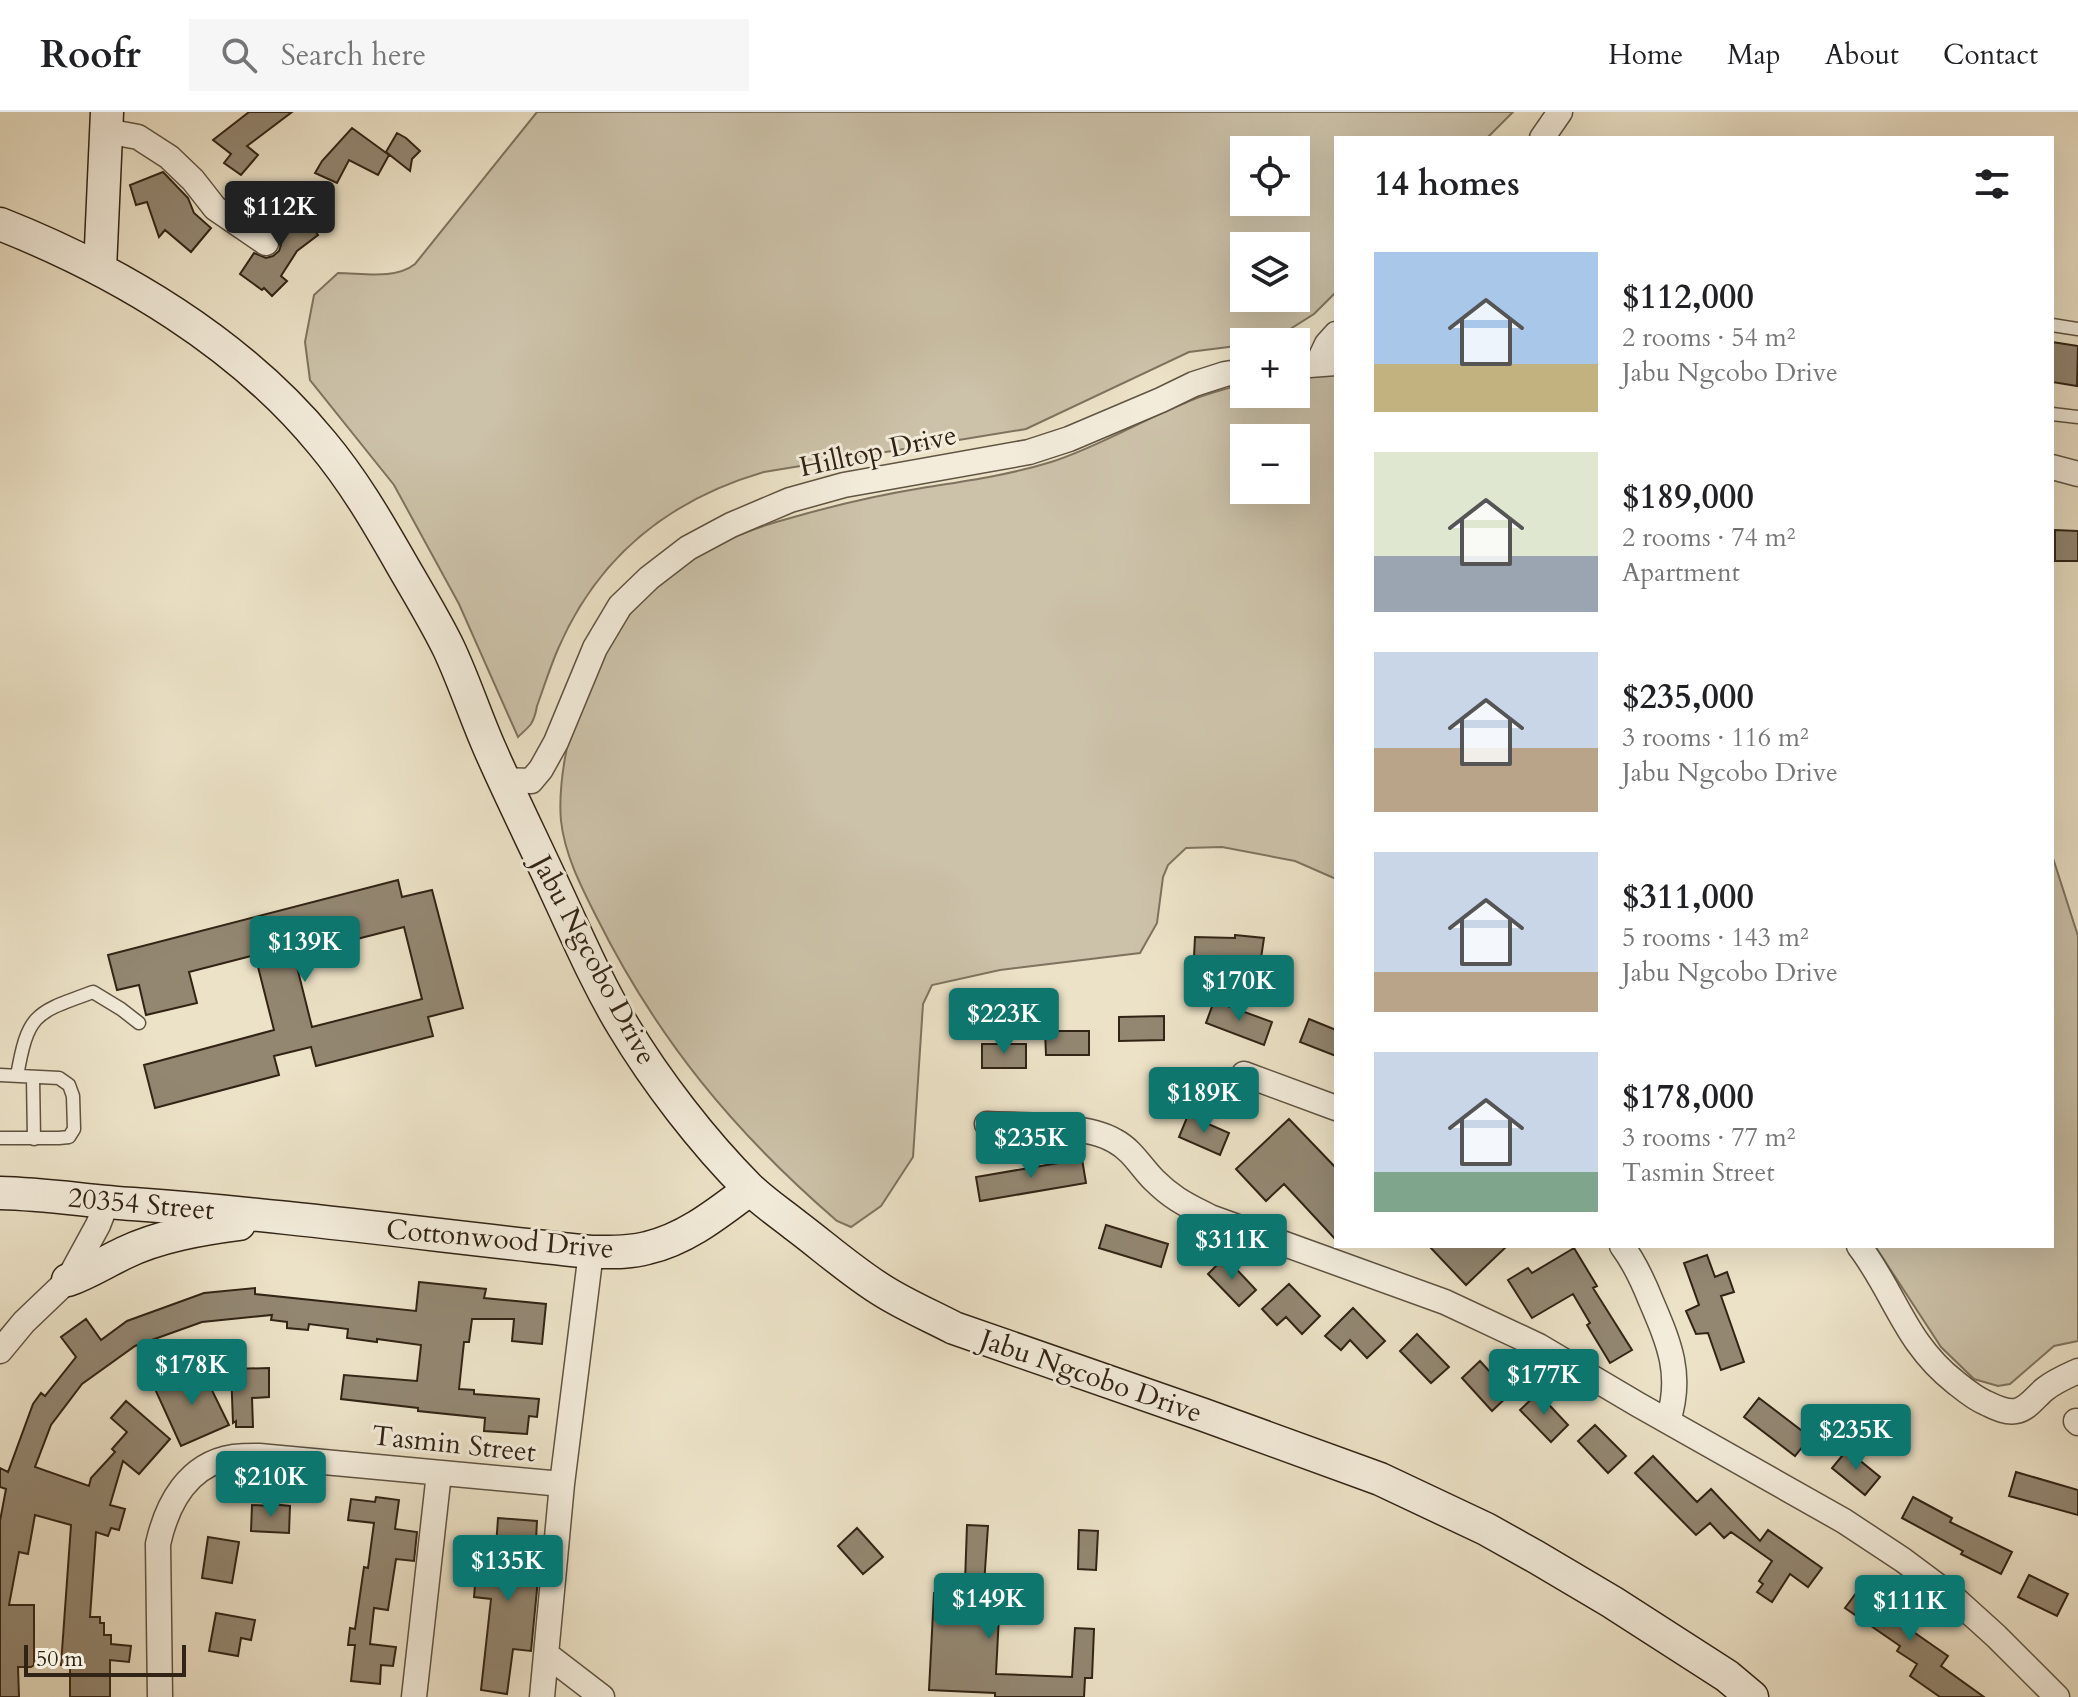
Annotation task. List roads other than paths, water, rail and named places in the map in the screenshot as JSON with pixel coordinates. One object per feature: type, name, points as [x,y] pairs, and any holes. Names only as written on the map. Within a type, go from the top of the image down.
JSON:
[{"type":"main road","points":[[100,269],[107,121]]},
{"type":"main road","name":"Jabu Ngcobo Drive","points":[[0,224],[59,248],[141,291],[226,352],[289,407],[319,439],[369,507],[449,650],[572,928],[622,1024],[679,1107],[750,1189],[880,1289],[946,1324],[1380,1479],[1486,1529],[1536,1557],[1727,1676],[1752,1697]]},
{"type":"main road","name":"Cottonwood Drive","points":[[282,1218],[591,1252],[622,1252],[648,1248],[684,1235],[750,1189]]},
{"type":"main road","name":"20354 Street","points":[[0,1193],[282,1218]]},
{"type":"main road","points":[[68,1280],[144,1245],[225,1225],[282,1218]]},
{"type":"street","points":[[1543,136],[1560,112]]},
{"type":"street","points":[[107,121],[169,157],[193,180],[215,208],[266,243]]},
{"type":"street","points":[[1317,364],[1334,336]]},
{"type":"street","name":"Hilltop Drive","points":[[504,780],[531,781],[541,769],[556,742],[595,648],[620,606],[649,578],[688,548],[731,525],[790,500],[844,485],[1029,452],[1069,439],[1194,384],[1230,373]]},
{"type":"street","points":[[2054,468],[2078,474]]},
{"type":"street","points":[[1244,1074],[1334,1107]]},
{"type":"street","points":[[987,1124],[1099,1133],[1117,1141],[1135,1156],[1153,1179],[1177,1201],[1210,1217],[1445,1302],[1539,1346],[1844,1521],[1903,1560],[1954,1598],[2057,1697]]},
{"type":"street","points":[[0,1351],[24,1322],[68,1280],[107,1202]]},
{"type":"street","points":[[1623,1248],[1635,1264],[1672,1354],[1675,1394],[1668,1421]]},
{"type":"street","points":[[1861,1248],[1919,1346],[1937,1368],[1976,1399],[2001,1410],[2016,1411],[2078,1371]]},
{"type":"street","points":[[542,1697],[562,1484],[591,1252]]},
{"type":"street","name":"Tasmin Street","points":[[160,1697],[158,1544],[170,1504],[188,1480],[209,1464],[232,1457],[259,1456],[562,1484]]},
{"type":"street","points":[[414,1697],[439,1473]]},
{"type":"street","points":[[546,1654],[602,1697]]},
{"type":"lane","points":[[2054,325],[2078,329]]},
{"type":"lane","points":[[2054,414],[2078,417]]},
{"type":"lane","points":[[17,1076],[25,1036],[34,1020],[53,1006],[93,992],[139,1023]]},
{"type":"lane","points":[[0,1075],[59,1078],[69,1085],[73,1096],[74,1129],[69,1137],[0,1138]]},
{"type":"lane","points":[[33,1077],[34,1139]]}]
